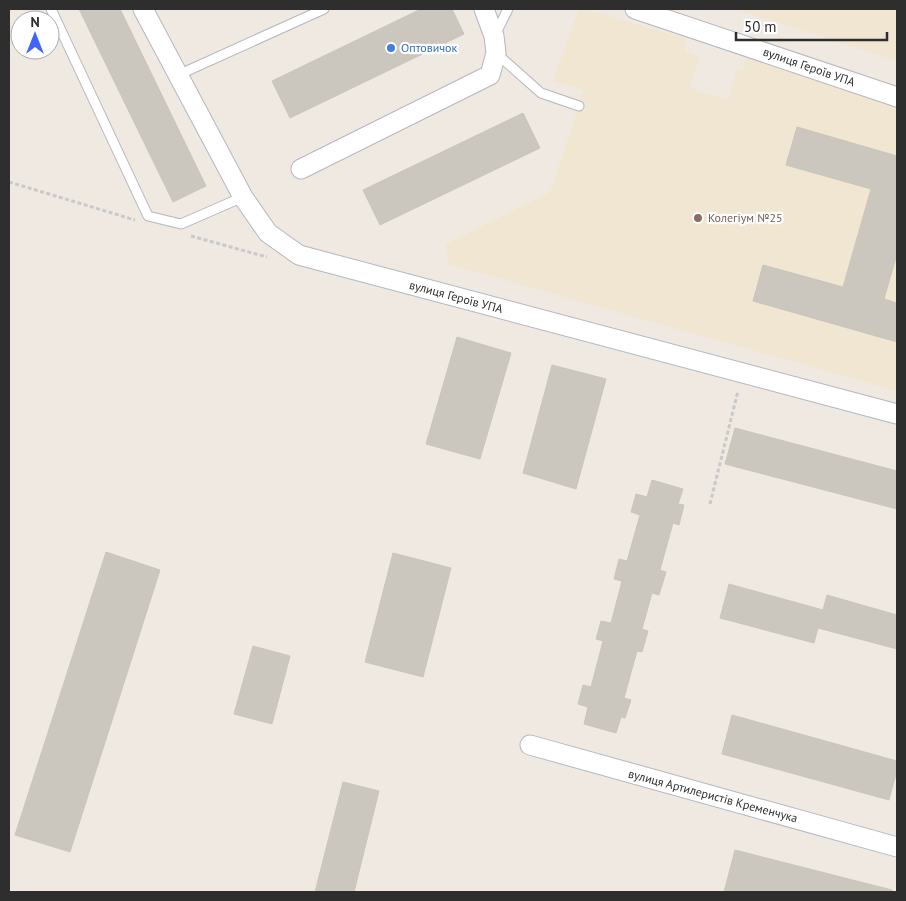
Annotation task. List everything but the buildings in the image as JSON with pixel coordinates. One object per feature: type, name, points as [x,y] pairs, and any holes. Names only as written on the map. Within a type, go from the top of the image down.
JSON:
[{"type":"street","name":"вулиця Героїв УПА","points":[[143,9],[243,198],[268,233],[299,255],[897,414]]},
{"type":"street","points":[[301,169],[490,75],[495,44],[484,9]]},
{"type":"street","name":"вулиця Героїв УПА","points":[[635,9],[897,97]]},
{"type":"street","name":"вулиця Артилеристів Кременчука","points":[[530,745],[897,847]]},
{"type":"lane","points":[[50,9],[148,216],[181,224],[243,198]]},
{"type":"lane","points":[[178,75],[324,9]]},
{"type":"lane","points":[[508,9],[495,44],[541,93],[579,106]]},
{"type":"path","points":[[9,182],[145,223],[148,216]]},
{"type":"path","points":[[710,504],[739,388]]},
{"type":"shaded area","name":"Колегіум №25","points":[[579,9],[585,9],[686,39],[685,52],[699,57],[690,88],[728,100],[737,70],[742,71],[747,58],[897,105],[897,391],[448,264],[446,244],[550,192],[584,90],[553,81]]},
{"type":"shaded area","points":[[736,9],[897,9],[897,61]]},
{"type":"place","name":"Оптовичок","points":[[391,48]]},
{"type":"place","name":"Колегіум №25","points":[[698,218]]}]
